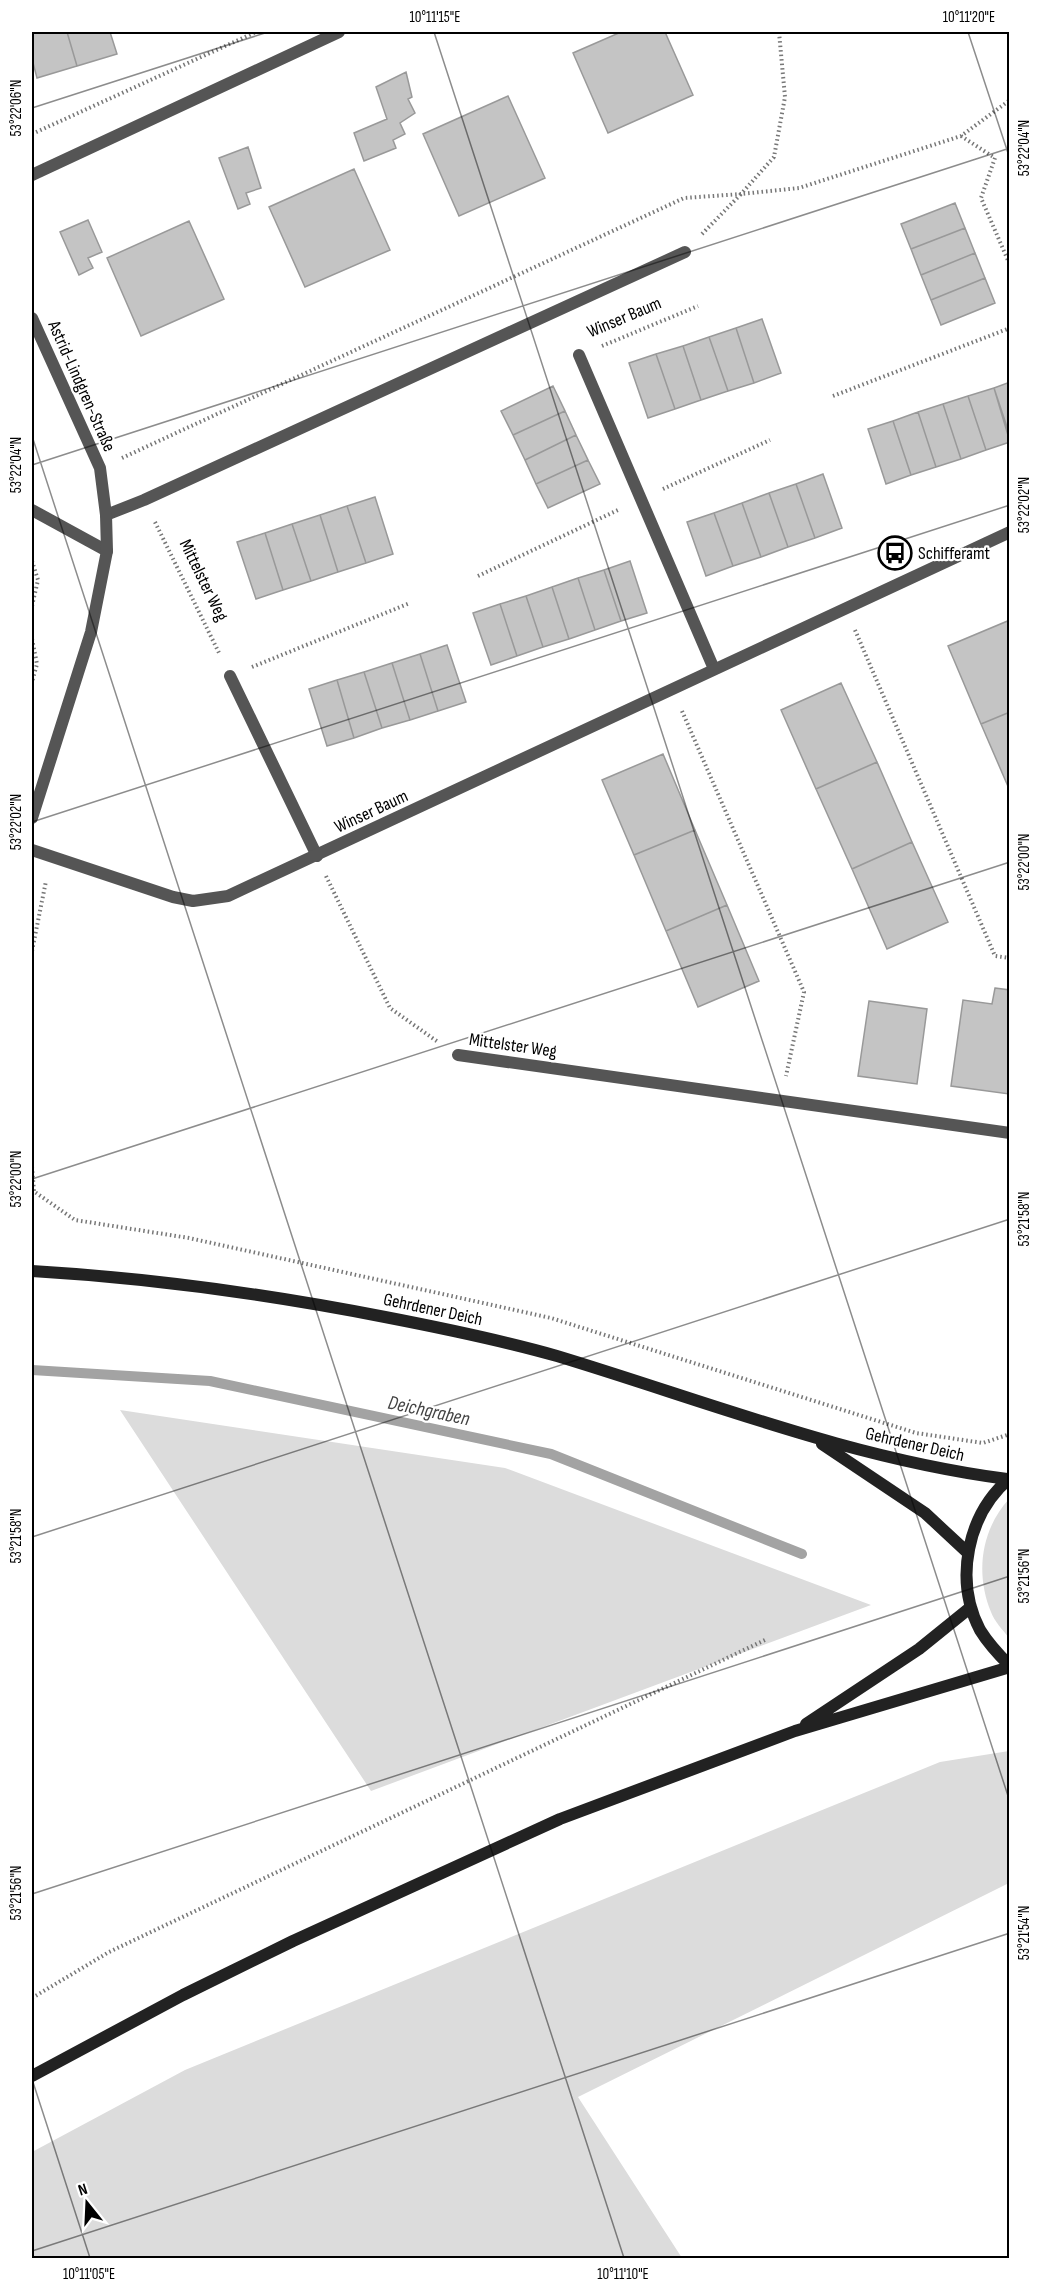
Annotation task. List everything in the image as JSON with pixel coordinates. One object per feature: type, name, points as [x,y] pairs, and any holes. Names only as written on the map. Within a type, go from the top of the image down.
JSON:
[{"type":"main road","name":"Gehrdener Deich","points":[[32,1271],[99,1275],[272,1295],[429,1326],[555,1356],[816,1440],[957,1473],[1008,1478]]},
{"type":"main road","name":"Gehrdener Deich","points":[[816,1440],[925,1513],[967,1552]]},
{"type":"main road","points":[[32,2076],[183,1995],[471,1858],[560,1819],[795,1731],[1010,1666],[980,1629],[971,1607],[966,1579],[967,1552],[975,1525],[989,1500],[1008,1478]]},
{"type":"main road","points":[[795,1731],[919,1649],[971,1607]]},
{"type":"street","points":[[32,175],[339,32]]},
{"type":"street","points":[[106,515],[144,500],[685,252]]},
{"type":"street","name":"Astrid-Lindgren-Straße","points":[[32,318],[100,468],[106,515],[107,551],[91,632],[32,818]]},
{"type":"street","name":"Winser Baum","points":[[579,355],[714,669]]},
{"type":"street","points":[[32,510],[107,551]]},
{"type":"street","name":"Winser Baum","points":[[32,850],[193,901],[228,896],[1010,532]]},
{"type":"street","points":[[230,676],[317,856]]},
{"type":"street","name":"Mittelster Weg","points":[[458,1055],[1010,1133]]},
{"type":"path","points":[[32,134],[256,32]]},
{"type":"path","points":[[685,252],[774,157],[785,98],[779,32]]},
{"type":"path","points":[[100,468],[684,198],[799,188],[961,136],[1010,100]]},
{"type":"path","points":[[961,136],[995,158],[981,198],[1010,265]]},
{"type":"path","name":"Winser Baum","points":[[579,355],[698,306]]},
{"type":"path","points":[[833,396],[1010,328]]},
{"type":"path","name":"Mittelster Weg","points":[[144,500],[230,676]]},
{"type":"path","points":[[32,561],[38,580],[32,606]]},
{"type":"path","points":[[230,676],[410,603]]},
{"type":"path","points":[[845,607],[995,956],[1010,958]]},
{"type":"path","points":[[32,639],[37,664],[32,682]]},
{"type":"path","points":[[672,688],[804,992],[781,1101]]},
{"type":"path","points":[[32,951],[52,856]]},
{"type":"path","name":"Mittelster Weg","points":[[317,856],[390,1008],[458,1055]]},
{"type":"path","points":[[32,1167],[34,1191],[32,1190]]},
{"type":"path","points":[[32,1998],[109,1952],[767,1639]]},
{"type":"shaded area","points":[[120,1410],[505,1468],[871,1605],[371,1791]]},
{"type":"shaded area","points":[[1009,1499],[1009,1638],[991,1612],[983,1582],[982,1567],[992,1524]]},
{"type":"shaded area","points":[[1009,1751],[1009,1883],[578,2097],[682,2258],[32,2258],[32,2152],[185,2070],[940,1762]]},
{"type":"building","points":[[32,32],[67,32],[77,66],[37,78],[32,59]]},
{"type":"building","points":[[67,32],[110,32],[117,54],[77,66]]},
{"type":"building","points":[[621,32],[665,32],[693,95],[608,133],[573,53]]},
{"type":"building","points":[[406,72],[412,97],[408,99],[415,113],[400,123],[405,134],[393,140],[396,148],[364,161],[354,133],[387,119],[376,87]]},
{"type":"building","points":[[508,96],[545,178],[459,216],[423,134]]},
{"type":"building","points":[[248,147],[261,188],[246,193],[250,204],[238,209],[219,158]]},
{"type":"building","points":[[354,169],[390,250],[305,287],[269,207]]},
{"type":"building","points":[[955,203],[965,228],[911,249],[901,224]]},
{"type":"building","points":[[88,220],[102,252],[88,258],[93,268],[79,275],[60,232]]},
{"type":"building","points":[[189,221],[224,299],[141,336],[107,258]]},
{"type":"building","points":[[965,228],[975,253],[921,275],[911,249]]},
{"type":"building","points":[[975,253],[985,278],[931,300],[921,275]]},
{"type":"building","points":[[985,278],[995,303],[941,325],[931,300]]},
{"type":"building","points":[[762,319],[781,373],[754,383],[736,328]]},
{"type":"building","points":[[736,328],[754,383],[728,391],[709,337]]},
{"type":"building","points":[[709,337],[728,391],[701,400],[683,346]]},
{"type":"building","points":[[683,346],[701,400],[675,409],[656,354]]},
{"type":"building","points":[[656,354],[675,409],[648,418],[629,363]]},
{"type":"building","points":[[1010,382],[1010,436],[994,388]]},
{"type":"building","points":[[553,386],[565,411],[513,435],[501,411]]},
{"type":"building","points":[[994,388],[1010,442],[986,450],[968,396]]},
{"type":"building","points":[[968,396],[986,450],[961,459],[943,404]]},
{"type":"building","points":[[943,404],[961,459],[936,467],[918,412]]},
{"type":"building","points":[[565,411],[576,435],[525,460],[513,435]]},
{"type":"building","points":[[918,412],[936,467],[911,475],[893,421]]},
{"type":"building","points":[[893,421],[911,475],[886,484],[868,429]]},
{"type":"building","points":[[576,435],[588,460],[536,484],[525,460]]},
{"type":"building","points":[[588,460],[600,484],[548,508],[536,484]]},
{"type":"building","points":[[823,474],[842,528],[815,538],[796,484]]},
{"type":"building","points":[[796,484],[815,538],[788,547],[769,493]]},
{"type":"building","points":[[769,493],[788,547],[761,557],[742,503]]},
{"type":"building","points":[[375,497],[393,554],[366,563],[347,506]]},
{"type":"building","points":[[742,503],[761,557],[733,566],[714,513]]},
{"type":"building","points":[[347,506],[366,563],[338,572],[320,515]]},
{"type":"building","points":[[714,513],[733,566],[706,576],[687,522]]},
{"type":"building","points":[[320,515],[338,572],[311,581],[292,524]]},
{"type":"building","points":[[292,524],[311,581],[283,590],[265,533]]},
{"type":"building","points":[[265,533],[283,590],[256,599],[237,542]]},
{"type":"building","points":[[630,561],[647,613],[621,621],[604,570]]},
{"type":"building","points":[[604,570],[621,621],[595,630],[578,578]]},
{"type":"building","points":[[578,578],[595,630],[569,639],[552,587]]},
{"type":"building","points":[[552,587],[569,639],[543,647],[526,596]]},
{"type":"building","points":[[526,596],[543,647],[517,656],[500,604]]},
{"type":"building","points":[[500,604],[517,656],[491,665],[473,613]]},
{"type":"building","points":[[1010,620],[1010,712],[981,724],[948,646]]},
{"type":"building","points":[[447,645],[466,702],[438,711],[420,654]]},
{"type":"building","points":[[420,654],[438,711],[410,720],[392,663]]},
{"type":"building","points":[[392,663],[410,720],[382,728],[364,672]]},
{"type":"building","points":[[364,672],[382,728],[354,738],[337,680]]},
{"type":"building","points":[[337,680],[354,738],[327,746],[309,689]]},
{"type":"building","points":[[841,683],[877,762],[816,789],[781,710]]},
{"type":"building","points":[[1010,712],[1010,791],[981,724]]},
{"type":"building","points":[[663,754],[695,830],[634,855],[602,780]]},
{"type":"building","points":[[877,762],[912,842],[852,869],[816,789]]},
{"type":"building","points":[[695,830],[727,905],[666,931],[634,855]]},
{"type":"building","points":[[912,842],[948,922],[887,949],[852,869]]},
{"type":"building","points":[[727,905],[759,981],[698,1007],[666,931]]},
{"type":"building","points":[[995,988],[1010,990],[1009,1094],[951,1086],[963,1000],[992,1004]]},
{"type":"building","points":[[869,1001],[927,1009],[917,1084],[858,1076]]},
{"type":"waterway","name":"Deichgraben","points":[[32,1370],[210,1381],[551,1454],[802,1554]]},
{"type":"place","name":"Schifferamt","points":[[895,553]]}]
